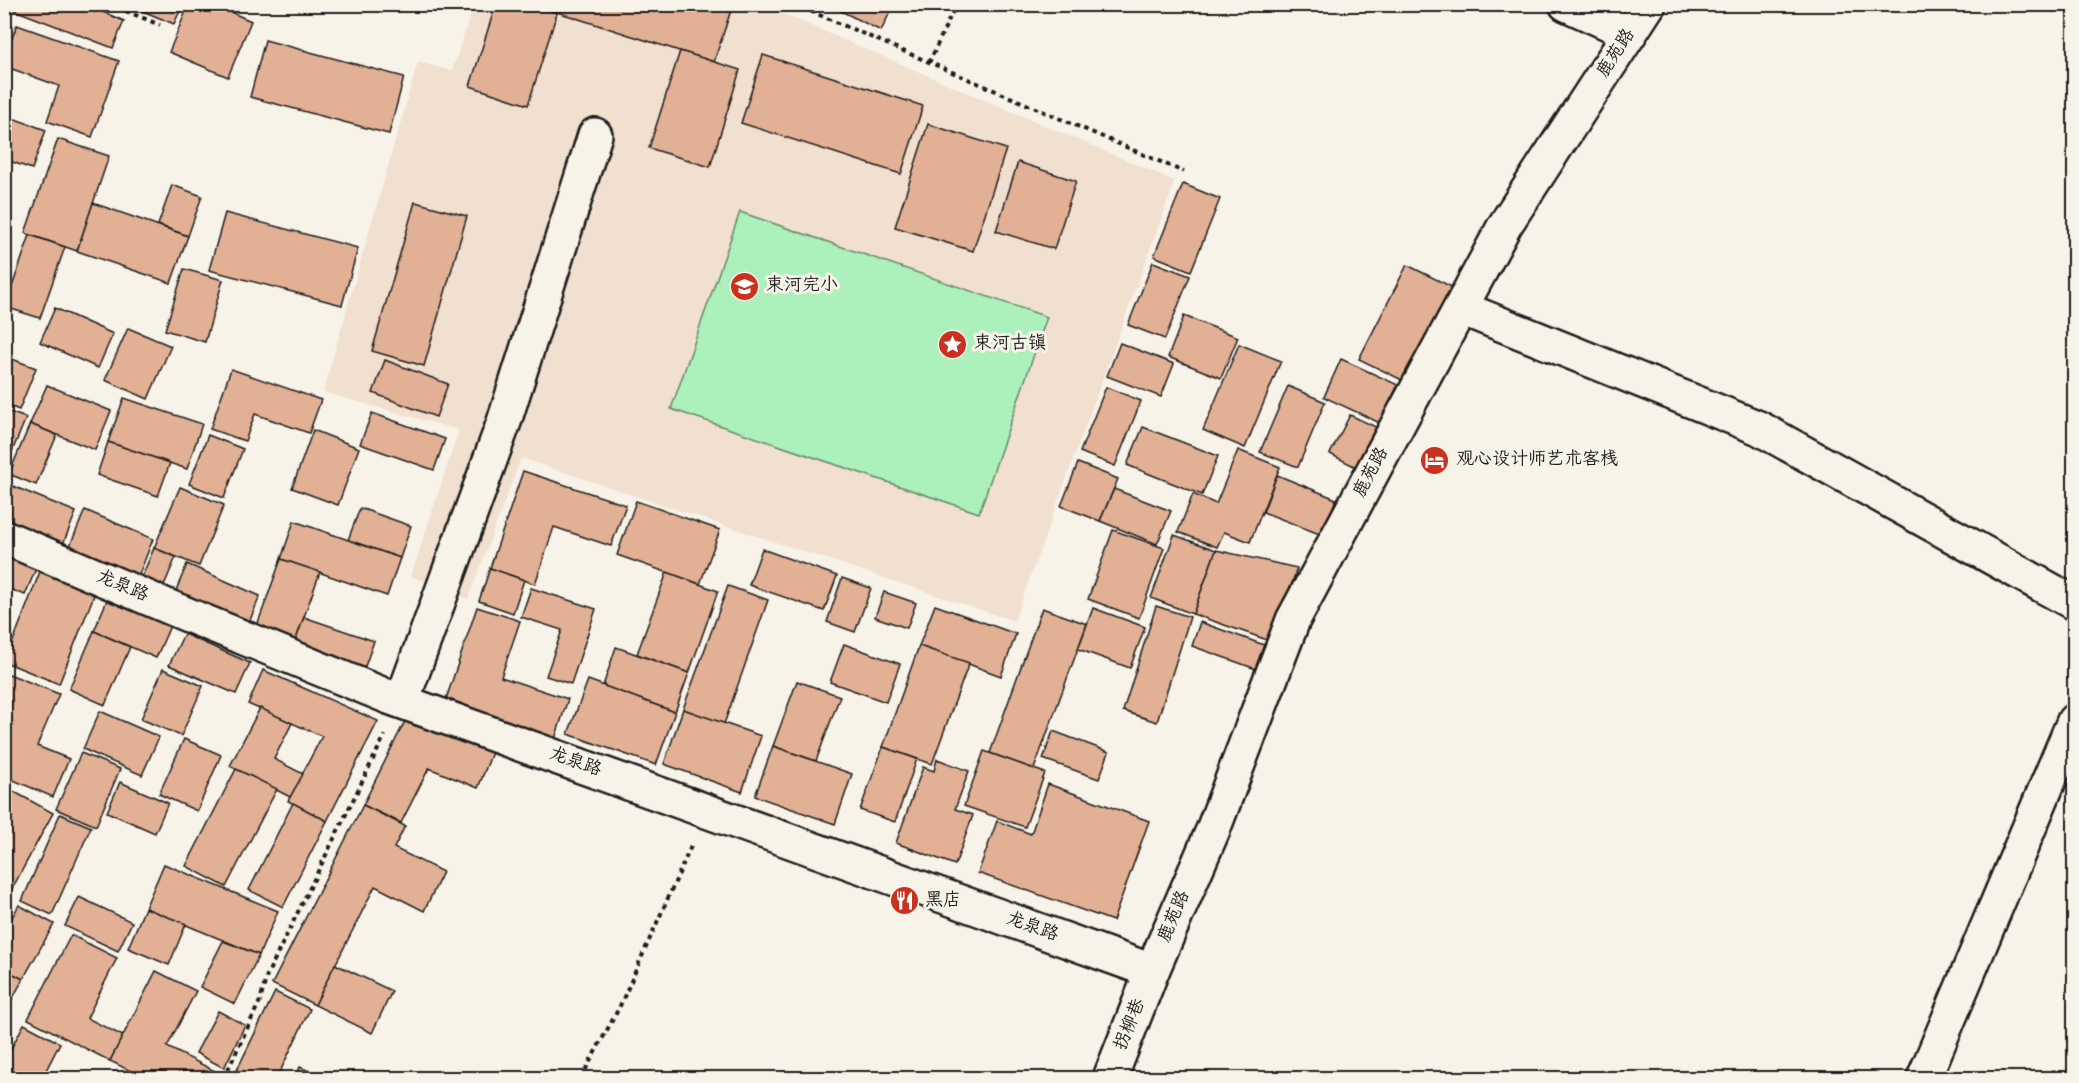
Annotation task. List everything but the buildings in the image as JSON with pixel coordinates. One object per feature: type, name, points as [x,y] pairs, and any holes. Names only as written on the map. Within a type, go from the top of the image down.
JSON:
[{"type":"street","points":[[1566,4],[1630,33]]},
{"type":"street","name":"鹿苑路","points":[[1152,971],[1213,830],[1293,620],[1505,225],[1649,4]]},
{"type":"street","points":[[402,701],[504,422],[595,135]]},
{"type":"street","points":[[1461,308],[1759,428],[2074,603]]},
{"type":"street","name":"龙泉路","points":[[4,537],[188,615],[402,701],[1152,971]]},
{"type":"street","points":[[1924,1078],[2074,721]]},
{"type":"street","name":"拐柳巷","points":[[1110,1078],[1152,971]]},
{"type":"path","points":[[109,4],[160,25]]},
{"type":"path","points":[[794,4],[1184,172]]},
{"type":"path","points":[[929,63],[956,4]]},
{"type":"path","points":[[224,1078],[260,1000],[267,975],[402,701]]},
{"type":"path","points":[[581,1078],[619,1008],[707,810]]},
{"type":"shaded area","name":"束河完小","points":[[474,5],[762,5],[1175,181],[1014,621],[521,458],[468,599],[411,576],[459,430],[323,392],[418,62],[452,71]]},
{"type":"green space","points":[[740,212],[1047,317],[979,513],[671,409]]},
{"type":"place","name":"束河完小","points":[[745,286]]},
{"type":"place","name":"束河古镇","points":[[953,344]]},
{"type":"place","name":"观心设计师艺术客栈","points":[[1435,460]]},
{"type":"place","name":"黑店","points":[[904,901]]}]
